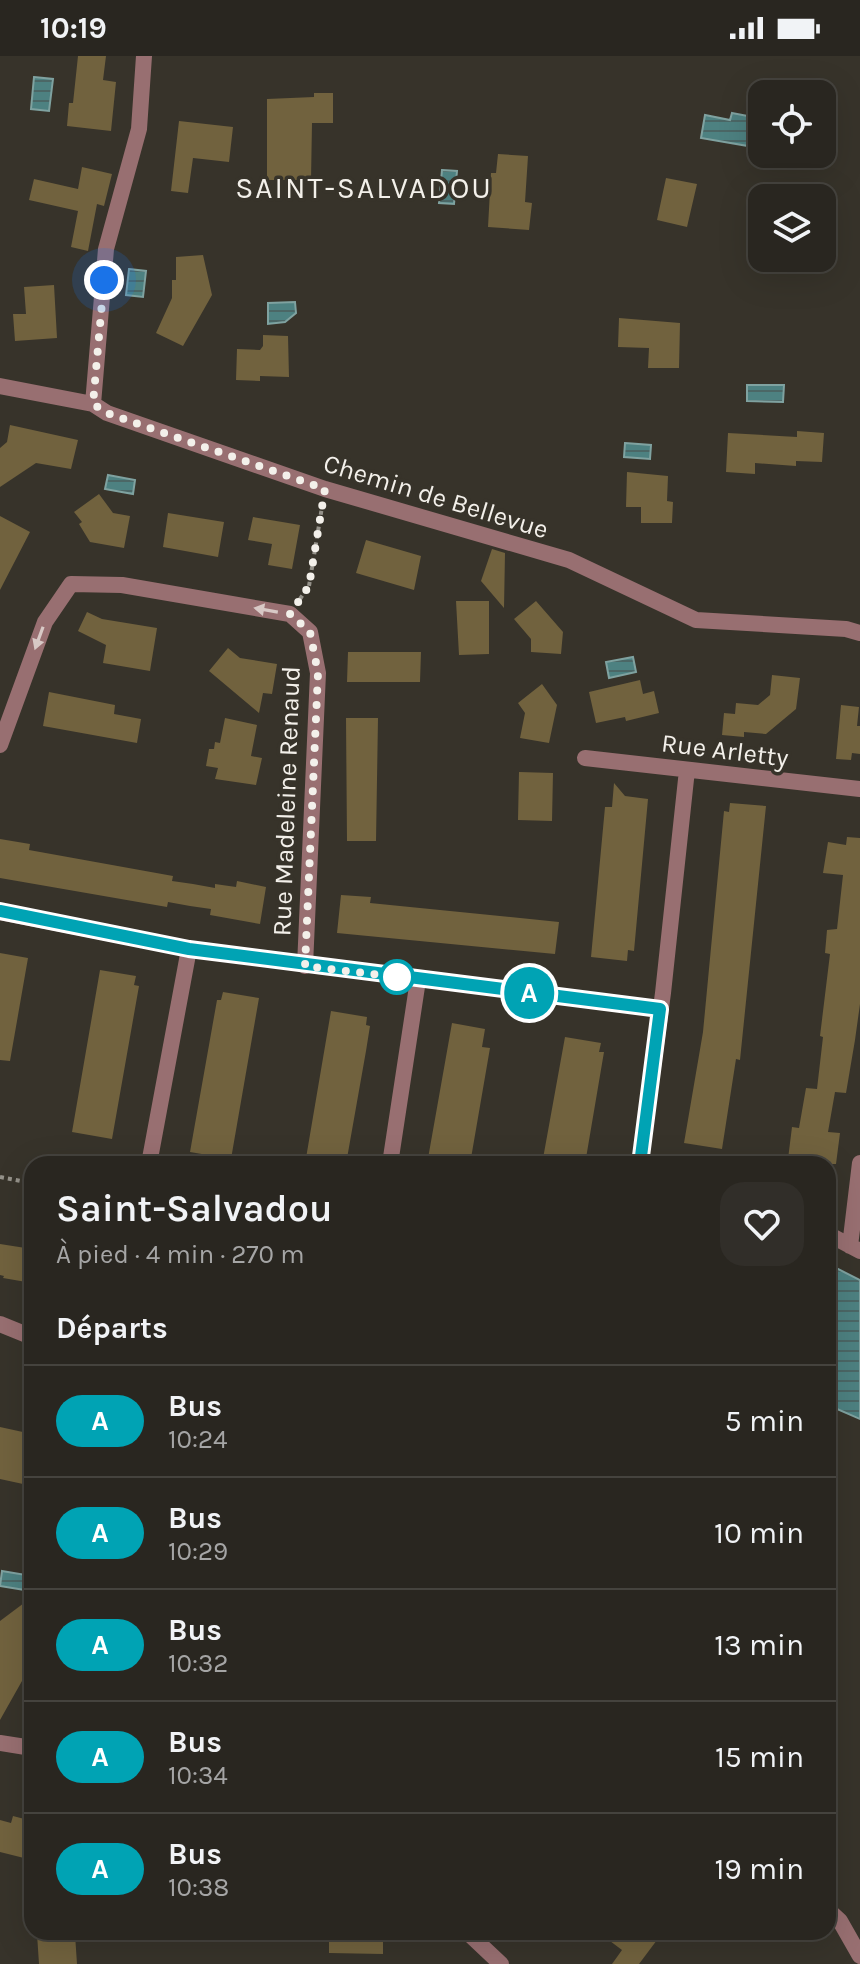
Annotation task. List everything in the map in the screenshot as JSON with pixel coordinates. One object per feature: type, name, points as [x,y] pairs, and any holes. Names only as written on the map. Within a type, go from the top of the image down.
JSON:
[{"type":"street","points":[[93,404],[106,249],[139,129],[144,56]]},
{"type":"street","name":"Chemin de Bellevue","points":[[0,386],[93,404],[107,413],[325,489],[569,560],[696,620],[846,629],[860,633]]},
{"type":"street","points":[[0,745],[45,622],[71,584],[122,585],[290,614]]},
{"type":"street","name":"Rue Madeleine Renaud","points":[[290,614],[310,632],[318,673],[305,966]]},
{"type":"street","name":"Rue Arletty","points":[[585,758],[860,789]]},
{"type":"street","points":[[641,1156],[687,770]]},
{"type":"street","points":[[0,912],[189,949],[660,1009]]},
{"type":"street","points":[[150,1156],[189,949]]},
{"type":"street","points":[[391,1156],[418,980]]},
{"type":"street","points":[[836,1238],[855,1248],[860,1163]]},
{"type":"street","points":[[0,1324],[24,1334]]},
{"type":"street","points":[[0,1743],[24,1747]]},
{"type":"street","points":[[836,1917],[860,1956]]},
{"type":"street","points":[[476,1940],[501,1964]]},
{"type":"path","points":[[290,614],[309,586],[325,489]]},
{"type":"path","points":[[0,1177],[24,1182]]},
{"type":"water","points":[[34,77],[53,79],[49,111],[31,109]]},
{"type":"water","points":[[732,113],[748,116],[748,146],[701,138],[705,115],[730,120]]},
{"type":"water","points":[[442,170],[457,171],[454,204],[439,203]]},
{"type":"water","points":[[129,269],[146,271],[143,297],[126,295]]},
{"type":"water","points":[[295,302],[296,313],[285,322],[268,324],[268,303]]},
{"type":"water","points":[[747,385],[784,385],[783,402],[747,401]]},
{"type":"water","points":[[625,443],[651,445],[650,459],[624,457]]},
{"type":"water","points":[[108,475],[135,480],[133,494],[105,489]]},
{"type":"water","points":[[633,657],[636,672],[609,678],[606,662]]},
{"type":"water","points":[[836,1268],[860,1280],[860,1419],[836,1408]]},
{"type":"water","points":[[2,1571],[24,1575],[24,1590],[0,1586]]},
{"type":"building","points":[[78,56],[106,56],[103,80],[116,82],[111,131],[67,126]]},
{"type":"building","points":[[314,93],[333,93],[333,123],[312,123],[311,180],[267,180],[267,99],[314,97]]},
{"type":"building","points":[[179,121],[233,127],[229,162],[193,158],[188,193],[171,191]]},
{"type":"building","points":[[498,154],[528,156],[525,202],[532,203],[529,230],[488,227],[491,173],[496,173]]},
{"type":"building","points":[[82,167],[112,174],[104,206],[97,204],[88,251],[71,247],[78,211],[29,200],[34,179],[78,189]]},
{"type":"building","points":[[666,178],[697,184],[687,227],[657,220]]},
{"type":"building","points":[[203,255],[212,295],[183,346],[156,333],[172,298],[176,257]]},
{"type":"building","points":[[54,285],[57,338],[15,341],[13,314],[26,314],[24,287]]},
{"type":"building","points":[[619,318],[680,323],[679,368],[648,368],[649,348],[618,347]]},
{"type":"building","points":[[263,335],[288,336],[289,377],[260,376],[260,381],[236,380],[237,349],[260,350]]},
{"type":"building","points":[[10,425],[78,440],[71,469],[36,463],[0,487],[0,448],[7,442]]},
{"type":"building","points":[[797,431],[824,433],[822,462],[796,461],[796,466],[755,463],[755,474],[726,472],[728,433],[797,437]]},
{"type":"building","points":[[627,472],[668,476],[667,501],[673,502],[672,523],[641,523],[641,507],[626,507]]},
{"type":"building","points":[[99,494],[113,513],[130,516],[124,548],[90,542],[79,524],[82,522],[74,512]]},
{"type":"building","points":[[168,513],[224,522],[218,557],[163,547]]},
{"type":"building","points":[[0,516],[30,532],[0,590]]},
{"type":"building","points":[[253,517],[300,525],[292,569],[268,565],[272,544],[248,540]]},
{"type":"building","points":[[366,540],[421,556],[414,590],[356,573]]},
{"type":"building","points":[[492,549],[505,553],[504,608],[481,581]]},
{"type":"building","points":[[456,601],[489,601],[489,654],[459,655]]},
{"type":"building","points":[[536,601],[563,632],[561,654],[531,652],[531,639],[514,619]]},
{"type":"building","points":[[87,612],[102,619],[157,628],[150,671],[103,663],[106,645],[78,631]]},
{"type":"building","points":[[228,648],[240,658],[277,664],[272,694],[263,693],[259,713],[209,671]]},
{"type":"building","points":[[348,652],[421,652],[420,682],[347,682]]},
{"type":"building","points":[[772,675],[800,678],[796,709],[766,734],[744,732],[744,737],[722,735],[724,713],[735,714],[736,703],[758,705],[770,695]]},
{"type":"building","points":[[640,680],[643,694],[654,691],[659,713],[626,721],[625,717],[596,723],[589,692]]},
{"type":"building","points":[[542,684],[557,705],[549,743],[520,738],[525,713],[518,703]]},
{"type":"building","points":[[49,692],[115,705],[114,714],[141,719],[137,743],[43,726]]},
{"type":"building","points":[[841,705],[859,707],[857,726],[860,726],[860,754],[852,753],[851,760],[836,759]]},
{"type":"building","points":[[225,718],[257,725],[251,756],[262,758],[256,785],[215,779],[218,768],[206,766],[209,749],[214,749],[215,742],[220,743]]},
{"type":"building","points":[[346,718],[378,718],[376,841],[347,841]]},
{"type":"building","points":[[519,772],[553,773],[552,821],[518,820]]},
{"type":"building","points":[[614,783],[625,796],[648,799],[634,951],[628,950],[627,961],[591,957],[605,807],[612,807]]},
{"type":"building","points":[[730,803],[766,806],[740,1060],[736,1059],[722,1149],[684,1143],[703,1032],[724,811],[729,812]]},
{"type":"building","points":[[847,837],[860,838],[860,1004],[846,1093],[835,1092],[828,1132],[840,1133],[836,1164],[836,1156],[788,1156],[792,1127],[799,1128],[806,1088],[817,1089],[830,954],[825,953],[827,930],[837,929],[843,875],[823,873],[828,842],[846,845]]},
{"type":"building","points":[[0,839],[30,844],[29,850],[173,876],[172,881],[215,888],[215,884],[236,887],[237,881],[266,887],[260,924],[210,915],[211,909],[168,902],[167,907],[0,878]]},
{"type":"building","points":[[341,895],[371,897],[370,903],[559,922],[555,954],[337,933]]},
{"type":"building","points":[[0,953],[28,958],[10,1061],[0,1060]]},
{"type":"building","points":[[100,970],[136,976],[134,985],[139,986],[112,1139],[72,1132]]},
{"type":"building","points":[[223,992],[259,998],[232,1156],[190,1152],[217,1000],[221,1000]]},
{"type":"building","points":[[331,1011],[367,1017],[366,1025],[370,1026],[347,1156],[306,1156]]},
{"type":"building","points":[[452,1023],[485,1029],[482,1047],[490,1048],[471,1156],[428,1156]]},
{"type":"building","points":[[565,1037],[601,1043],[599,1052],[604,1052],[586,1156],[543,1156]]},
{"type":"building","points":[[0,1244],[24,1248],[24,1282],[0,1275]]},
{"type":"building","points":[[0,1427],[24,1432],[23,1484],[0,1479]]},
{"type":"building","points":[[24,1603],[24,1680],[0,1720],[0,1621]]},
{"type":"building","points":[[13,1816],[24,1819],[24,1858],[0,1852],[0,1820],[11,1823]]},
{"type":"building","points":[[37,1940],[75,1940],[77,1964],[39,1964]]},
{"type":"building","points":[[329,1940],[383,1940],[383,1954],[329,1953]]},
{"type":"building","points":[[609,1940],[657,1940],[639,1964],[612,1964],[622,1950]]},
{"type":"bus line","name":"A","points":[[0,911],[189,949],[660,1009],[641,1156]]},
{"type":"district","name":"SAINT-SALVADOU","points":[[364,188]]},
{"type":"route","points":[[104,280],[93,404],[107,413],[325,489],[309,586],[290,614],[310,632],[318,673],[305,966],[397,977]]}]
